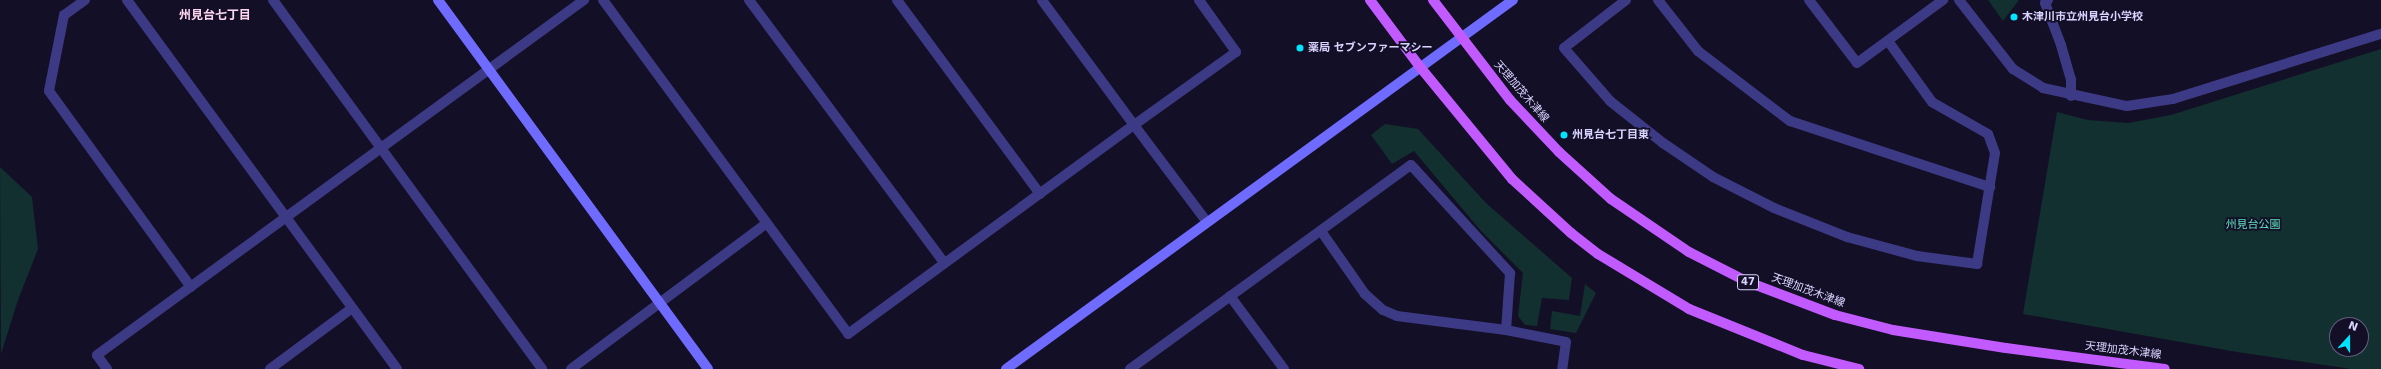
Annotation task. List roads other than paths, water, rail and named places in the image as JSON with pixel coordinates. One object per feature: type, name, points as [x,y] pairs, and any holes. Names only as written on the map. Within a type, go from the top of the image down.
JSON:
[{"type":"main road","points":[[1370,0],[1420,67],[1512,179],[1571,233],[1598,254],[1657,291],[1695,311],[1803,355],[1859,369]]},
{"type":"main road","name":"天理加茂木津線","points":[[1433,0],[1460,39],[1510,100],[1559,152],[1611,199],[1690,252],[1748,282],[1835,315],[1893,330],[2006,348],[2165,369]]},
{"type":"street","points":[[84,0],[64,16],[49,91],[191,287]]},
{"type":"street","points":[[127,0],[285,218],[397,369]]},
{"type":"street","points":[[273,0],[382,147],[542,369]]},
{"type":"street","points":[[438,0],[708,369]]},
{"type":"street","points":[[107,369],[97,355],[584,0]]},
{"type":"street","points":[[603,0],[848,334],[1236,52],[1199,0]]},
{"type":"street","points":[[749,0],[944,263]]},
{"type":"street","points":[[897,0],[1040,194]]},
{"type":"street","points":[[1042,0],[1207,222]]},
{"type":"street","points":[[1006,369],[1512,0]]},
{"type":"street","points":[[1626,0],[1564,48],[1610,101],[1663,143],[1713,177],[1774,208],[1847,237],[1917,256],[1977,264],[1995,153],[1988,134],[1932,102],[1888,41]]},
{"type":"street","points":[[1658,0],[1698,51],[1790,121],[1990,187]]},
{"type":"street","points":[[1809,0],[1857,63],[1943,0]]},
{"type":"street","points":[[1959,0],[2013,69],[2043,88],[2071,96],[2127,106],[2173,99],[2381,34]]},
{"type":"street","points":[[2048,0],[2045,4],[2071,79],[2071,96]]},
{"type":"street","points":[[1130,369],[1411,165],[1510,273],[1506,330]]},
{"type":"street","points":[[572,369],[767,222]]},
{"type":"street","points":[[1321,231],[1365,294],[1383,310],[1397,316],[1506,330],[1566,342],[1562,369]]},
{"type":"street","points":[[1230,296],[1284,369]]},
{"type":"street","points":[[270,369],[352,308]]},
{"type":"street","points":[[1142,360],[1148,369]]},
{"type":"place","name":"木津川市立州見台小学校","points":[[2014,17]]},
{"type":"place","name":"薬局 セブンファーマシー","points":[[1300,48]]},
{"type":"place","name":"州見台七丁目東","points":[[1564,135]]},
{"type":"district","name":"州見台七丁目","points":[[215,16]]},
{"type":"park label","name":"州見台公園","points":[[2253,225]]}]
